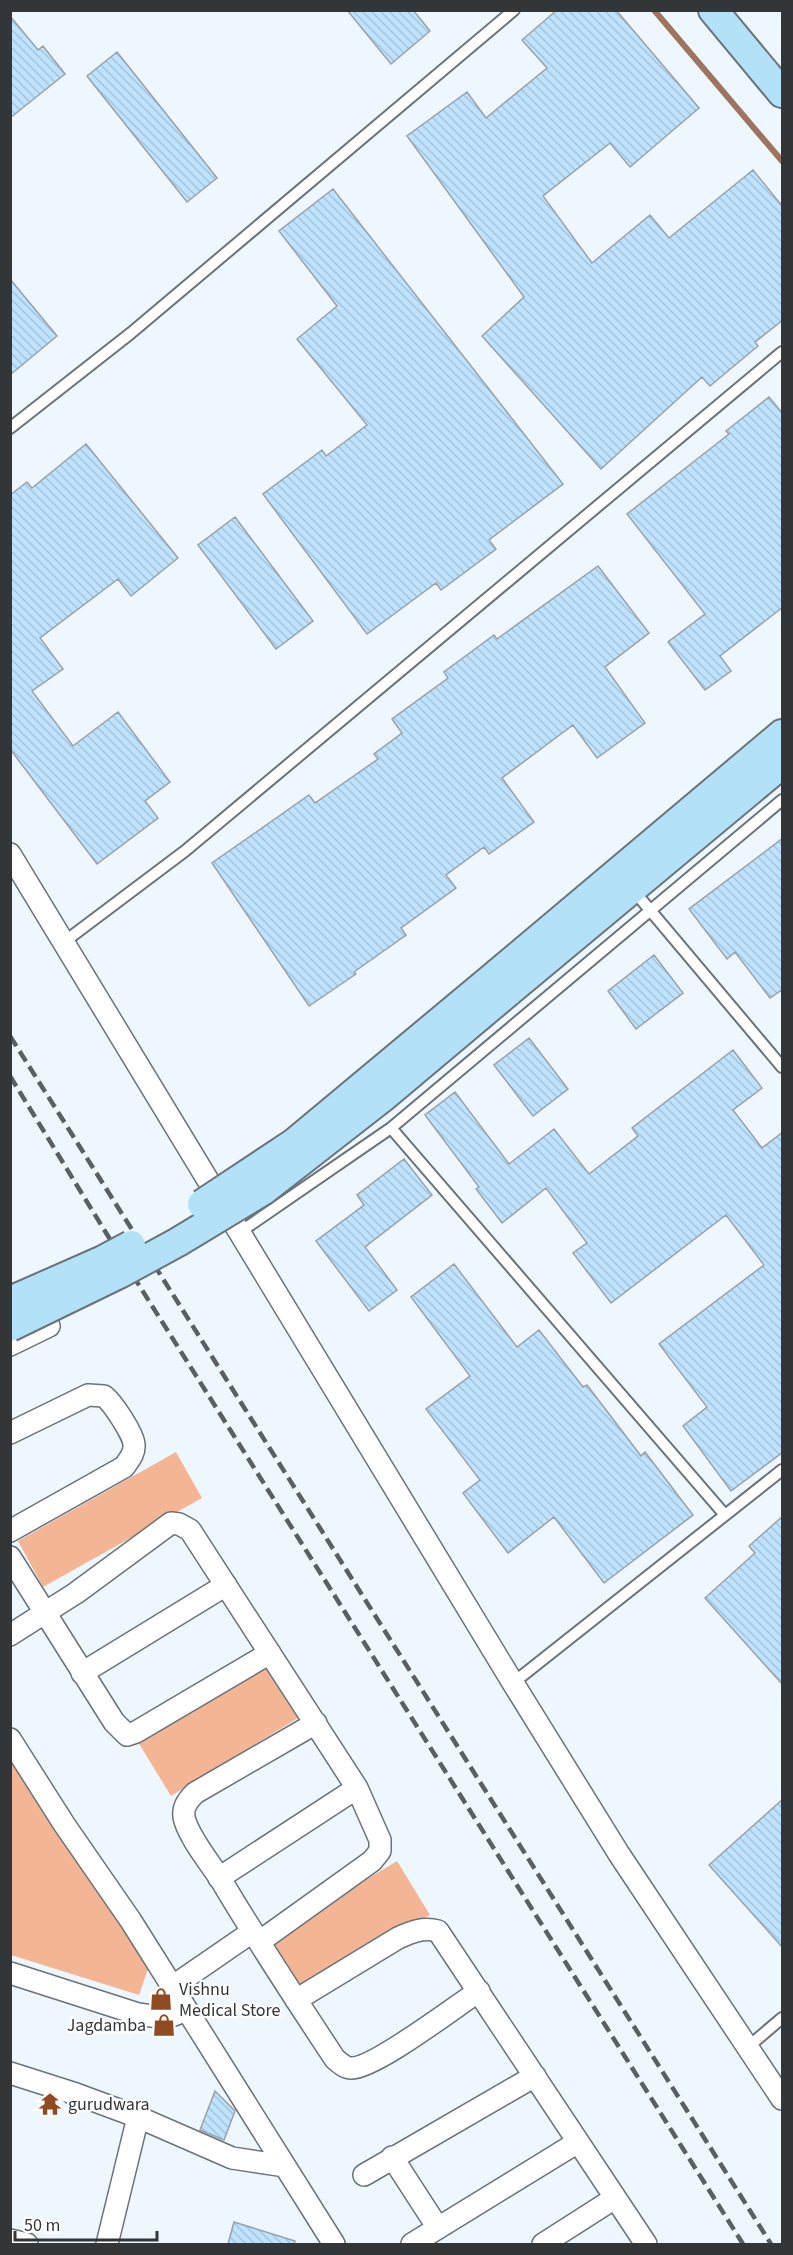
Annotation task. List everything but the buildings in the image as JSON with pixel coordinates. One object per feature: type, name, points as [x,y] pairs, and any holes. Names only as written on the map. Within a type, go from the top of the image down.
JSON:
[{"type":"main road","points":[[713,10],[783,93]]},
{"type":"main road","points":[[10,1327],[121,1273],[178,1242],[264,1190],[382,1098],[502,983],[783,734]]},
{"type":"main road","points":[[10,1301],[101,1262],[228,1189],[294,1143],[502,983],[641,899],[783,764]]},
{"type":"street","points":[[10,854],[619,1854],[783,2099]]},
{"type":"street","points":[[10,1345],[49,1326]]},
{"type":"street","points":[[10,1434],[88,1395],[104,1396],[114,1405],[135,1444],[133,1454],[124,1467],[10,1531]]},
{"type":"street","points":[[10,1635],[76,1593],[171,1524],[178,1524],[190,1530],[357,1788],[380,1840],[380,1851],[372,1861],[255,1937],[172,1987]]},
{"type":"street","points":[[10,1557],[114,1722],[127,1735],[136,1732],[270,1653]]},
{"type":"street","points":[[82,1673],[226,1585]]},
{"type":"street","points":[[316,1723],[195,1792],[188,1800],[184,1813],[185,1821],[255,1937],[335,2059],[348,2068],[359,2067],[395,2048],[480,1991]]},
{"type":"street","points":[[10,1739],[187,2010],[334,2244]]},
{"type":"street","points":[[219,1878],[357,1788]]},
{"type":"street","points":[[296,2000],[398,1938],[413,1931],[429,1928],[438,1931],[646,2244]]},
{"type":"street","points":[[10,1973],[138,2014],[166,2018],[187,2010]]},
{"type":"street","points":[[10,2073],[138,2117],[232,2158],[285,2166]]},
{"type":"street","points":[[364,2175],[535,2076]]},
{"type":"street","points":[[107,2244],[138,2117]]},
{"type":"street","points":[[412,2244],[578,2142]]},
{"type":"street","points":[[392,2157],[438,2228]]},
{"type":"street","points":[[543,2244],[615,2198]]},
{"type":"street","points":[[10,2240],[27,2244]]},
{"type":"lane","points":[[10,428],[131,333],[514,10]]},
{"type":"lane","points":[[64,942],[185,851],[783,352]]},
{"type":"lane","points":[[240,1232],[391,1128],[641,899],[783,800]]},
{"type":"lane","points":[[641,899],[783,1067]]},
{"type":"lane","points":[[391,1128],[725,1515]]},
{"type":"lane","points":[[513,1683],[783,1470]]},
{"type":"lane","points":[[748,2048],[783,2018]]},
{"type":"shaded area","points":[[176,1452],[202,1498],[43,1587],[18,1541]]},
{"type":"shaded area","points":[[266,1665],[298,1718],[171,1796],[138,1742]]},
{"type":"shaded area","points":[[10,1748],[149,1966],[139,1995],[11,1955]]},
{"type":"shaded area","points":[[397,1861],[430,1915],[302,1992],[270,1938]]},
{"type":"waterway","points":[[654,10],[782,161]]},
{"type":"railway","points":[[10,1036],[771,2244]]},
{"type":"railway","points":[[10,1076],[103,1228],[743,2244]]},
{"type":"place","name":"Vishnu Medical Store","points":[[161,1999]]},
{"type":"place","name":"Jagdamba","points":[[164,2025]]},
{"type":"place","name":"gurudwara","points":[[50,2104]]}]
